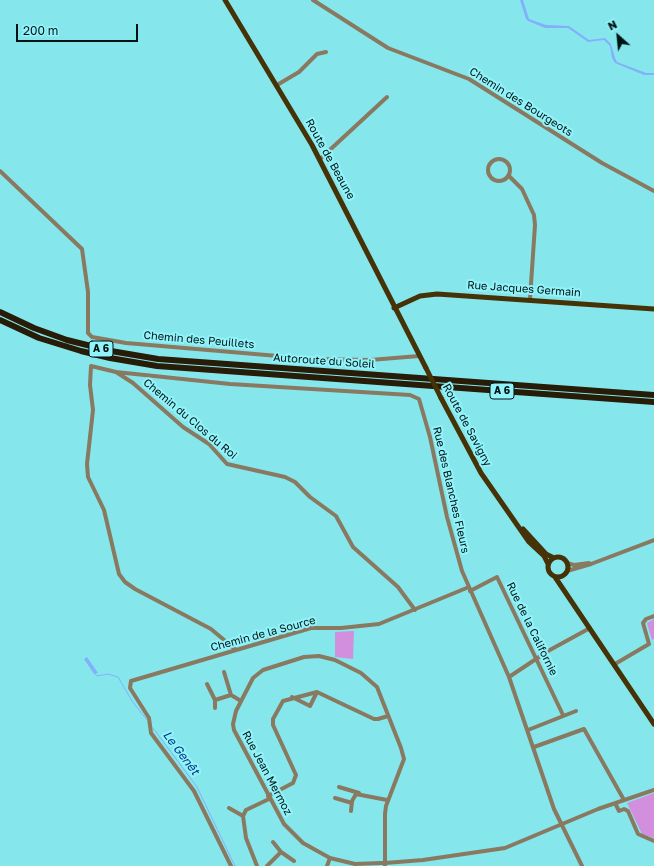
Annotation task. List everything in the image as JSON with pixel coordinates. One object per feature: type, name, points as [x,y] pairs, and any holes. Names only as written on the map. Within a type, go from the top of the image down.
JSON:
[{"type":"highway","name":"Autoroute du Soleil","points":[[0,312],[27,325],[67,340],[111,351],[158,359],[654,395]]},
{"type":"highway","name":"Autoroute du Soleil","points":[[0,320],[39,338],[81,351],[110,358],[157,366],[654,402]]},
{"type":"main road","name":"Route de Beaune","points":[[225,0],[320,159],[407,333]]},
{"type":"main road","name":"Rue Jacques Germain","points":[[394,308],[420,296],[432,294],[530,299],[654,309]]},
{"type":"main road","name":"Route de Savigny","points":[[407,333],[481,473],[516,523],[544,556],[548,564]]},
{"type":"main road","name":"Route de Savigny","points":[[535,547],[554,558]]},
{"type":"main road","points":[[564,589],[567,563],[562,558],[554,558],[548,564],[549,573],[556,577],[564,589],[590,628],[615,664],[654,724]]},
{"type":"main road","points":[[556,577],[566,573]]},
{"type":"street","name":"Chemin des Bourgeots","points":[[313,0],[388,48],[469,79],[602,162],[654,190]]},
{"type":"street","points":[[277,85],[299,72],[317,54],[326,52]]},
{"type":"street","points":[[320,159],[387,97]]},
{"type":"street","points":[[499,159],[506,161],[511,168],[509,176],[503,181],[495,180],[488,172],[490,164],[499,159]]},
{"type":"street","name":"Chemin des Peuillets","points":[[0,171],[82,249],[88,292],[88,331],[92,337],[120,343],[313,359],[395,359],[419,356]]},
{"type":"street","points":[[509,176],[522,189],[534,215],[535,225],[530,299]]},
{"type":"street","name":"Chemin du Clos du Roi","points":[[236,650],[211,629],[135,589],[125,582],[119,574],[106,515],[88,477],[87,464],[93,410],[90,384],[91,366],[116,372],[142,390],[183,427],[209,444],[228,464],[285,477],[295,482],[310,497],[336,516],[353,547],[398,587],[415,610]]},
{"type":"street","name":"Rue des Blanches Fleurs","points":[[116,372],[224,384],[410,395],[417,397],[422,406],[430,437],[458,556],[470,589],[509,677],[534,747],[550,801],[582,866]]},
{"type":"street","points":[[566,573],[654,540]]},
{"type":"street","points":[[567,563],[574,565],[595,562]]},
{"type":"street","name":"Rue de la Californie","points":[[470,589],[496,577],[563,715]]},
{"type":"street","name":"Chemin de la Source","points":[[231,866],[194,791],[151,733],[149,718],[131,691],[130,683],[139,677],[311,628],[328,629],[379,624],[470,589]]},
{"type":"street","points":[[649,644],[643,623],[646,619],[654,616]]},
{"type":"street","points":[[509,677],[536,659],[590,628]]},
{"type":"street","points":[[615,664],[654,641]]},
{"type":"street","name":"Rue Jean Mermoz","points":[[388,716],[377,687],[370,679],[328,656],[304,657],[263,670],[253,678],[234,718],[234,730],[268,797],[280,818],[292,834],[311,849],[330,858],[355,864],[385,864],[423,860],[505,848],[615,803],[654,790]]},
{"type":"street","points":[[224,672],[231,695],[241,701]]},
{"type":"street","points":[[207,684],[215,700],[215,708]]},
{"type":"street","points":[[292,697],[310,706],[317,692]]},
{"type":"street","points":[[257,866],[246,838],[243,816],[246,810],[293,783],[296,778],[296,771],[273,725],[273,719],[281,703],[292,697],[317,692],[374,719],[378,720],[388,716],[404,759],[387,800],[385,814],[385,864]]},
{"type":"street","points":[[215,700],[231,695]]},
{"type":"street","points":[[528,730],[576,710]]},
{"type":"street","points":[[534,747],[584,729],[624,800]]},
{"type":"street","points":[[339,787],[359,794],[387,800]]},
{"type":"street","points":[[350,811],[355,796],[359,794]]},
{"type":"street","points":[[335,798],[352,802]]},
{"type":"street","points":[[615,803],[619,810],[624,809],[628,811],[638,834],[654,841]]},
{"type":"street","points":[[230,808],[243,816]]},
{"type":"street","points":[[273,842],[281,852],[294,861]]},
{"type":"street","points":[[267,866],[281,852]]},
{"type":"street","points":[[327,866],[330,858]]},
{"type":"street","points":[[423,860],[423,866]]},
{"type":"shaded area","points":[[654,619],[654,639],[652,640],[647,623]]},
{"type":"shaded area","points":[[354,631],[353,659],[335,657],[335,632]]},
{"type":"shaded area","points":[[654,793],[654,838],[642,834],[627,803]]},
{"type":"water","points":[[520,0],[523,0],[529,19],[546,25],[569,26],[589,40],[605,38],[611,44],[617,62],[646,73],[654,73],[654,75],[644,75],[615,63],[612,58],[610,46],[604,40],[588,42],[568,28],[545,28],[528,21]]},
{"type":"water","points":[[87,657],[98,673],[94,674],[84,659]]},
{"type":"waterway","name":"Le Genêt","points":[[95,674],[97,676],[108,674],[118,677],[132,701],[147,720]]},
{"type":"waterway","name":"Le Genêt","points":[[153,728],[197,787],[235,866]]}]
